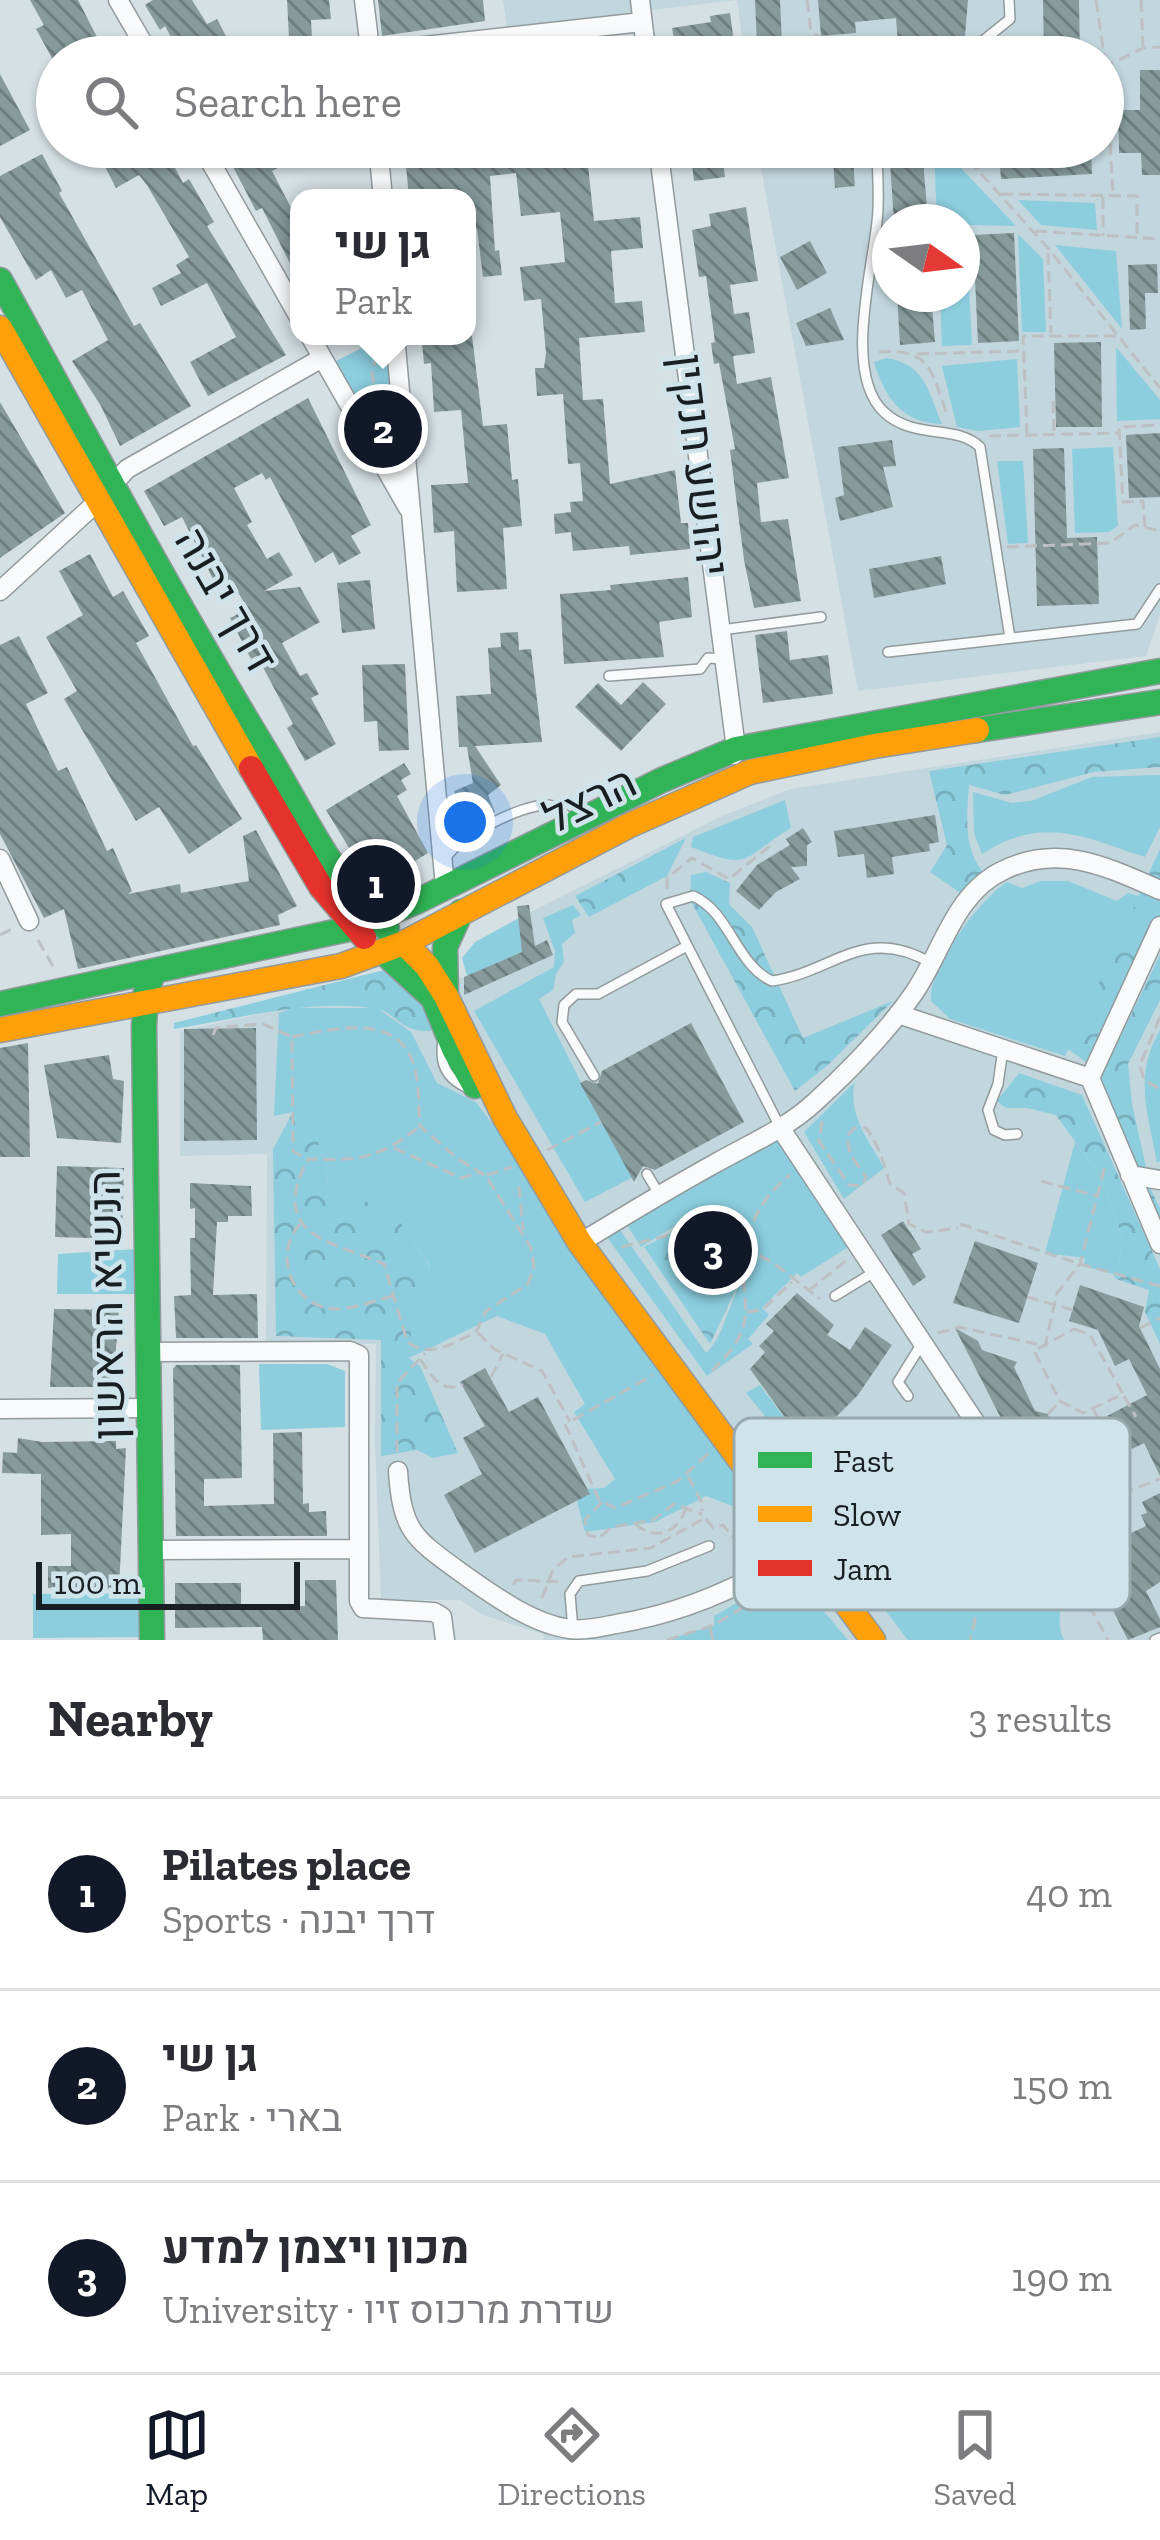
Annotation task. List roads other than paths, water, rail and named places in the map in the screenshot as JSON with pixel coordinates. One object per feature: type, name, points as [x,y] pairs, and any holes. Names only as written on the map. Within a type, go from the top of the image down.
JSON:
[{"type":"main road","name":"דרך יבנה","points":[[0,280],[184,657],[315,874],[393,947]]},
{"type":"main road","name":"דרך יבנה","points":[[0,328],[356,898],[363,923]]},
{"type":"main road","name":"הרצל","points":[[0,1004],[317,938],[363,923],[444,876],[572,825],[736,749],[1160,671]]},
{"type":"main road","name":"הרצל","points":[[0,1030],[297,976],[393,947],[628,826],[750,772],[856,749],[1160,703]]},
{"type":"main road","points":[[315,874],[320,916],[317,938]]},
{"type":"main road","points":[[446,996],[445,947],[461,912]]},
{"type":"main road","points":[[393,947],[427,966],[446,996],[523,1162],[734,1454]]},
{"type":"main road","points":[[393,947],[433,998],[479,1093],[505,1118]]},
{"type":"main road","name":"הנשיא הראשון","points":[[152,1640],[145,1004],[154,971]]},
{"type":"main road","points":[[850,1610],[873,1640]]},
{"type":"street","points":[[118,0],[139,36]]},
{"type":"street","points":[[364,0],[368,36]]},
{"type":"street","points":[[640,0],[644,36]]},
{"type":"street","points":[[527,36],[642,22]]},
{"type":"street","points":[[214,168],[290,301]]},
{"type":"street","name":"יהושע חנקין","points":[[661,168],[736,749],[724,782]]},
{"type":"street","points":[[315,345],[410,512]]},
{"type":"street","points":[[395,345],[444,876]]},
{"type":"street","points":[[0,591],[127,469],[322,358]]},
{"type":"street","points":[[580,1243],[659,1194],[781,1129],[813,1104],[898,1014],[974,891],[995,874],[1045,856],[1075,857],[1160,890]]},
{"type":"street","points":[[0,859],[29,920]]},
{"type":"street","points":[[1160,926],[1090,1078],[1160,1244]]},
{"type":"street","points":[[898,1014],[1090,1078]]},
{"type":"street","points":[[781,1129],[972,1418]]},
{"type":"street","points":[[1130,1174],[1160,1180]]},
{"type":"street","points":[[149,1352],[350,1351],[361,1358],[359,1601],[363,1607],[428,1610],[442,1617],[445,1640]]},
{"type":"street","points":[[0,1409],[150,1408]]},
{"type":"street","points":[[398,1472],[401,1509],[419,1540],[505,1601],[573,1635],[687,1607],[734,1585]]},
{"type":"street","points":[[152,1550],[359,1549]]},
{"type":"lane","points":[[989,36],[1010,19],[1009,0]]},
{"type":"lane","points":[[877,168],[878,218],[862,316],[870,391],[886,414],[920,432],[970,437],[980,447],[1010,638]]},
{"type":"lane","points":[[888,652],[1137,624],[1160,589]]},
{"type":"lane","points":[[721,630],[821,617]]},
{"type":"lane","points":[[609,676],[700,669],[708,658],[724,659]]},
{"type":"lane","points":[[444,876],[449,851],[462,839],[518,810],[557,807],[572,825]]},
{"type":"lane","points":[[781,1129],[668,903],[693,896],[707,904],[764,978],[778,981],[882,946],[911,951],[931,963]]},
{"type":"lane","points":[[594,1076],[562,1022],[564,1005],[576,994],[598,994],[687,946]]},
{"type":"lane","points":[[1004,1049],[988,1110],[994,1130],[1017,1134]]},
{"type":"lane","points":[[647,1174],[659,1194]]},
{"type":"lane","points":[[836,1296],[876,1271]]},
{"type":"lane","points":[[908,1396],[898,1382],[922,1344]]},
{"type":"lane","points":[[573,1635],[569,1606],[579,1581],[647,1571],[709,1546]]},
{"type":"place","name":"גן שי","points":[[383,429]]},
{"type":"place","name":"Pilates place","points":[[376,884]]},
{"type":"place","name":"מכון ויצמן למדע","points":[[713,1250]]}]
